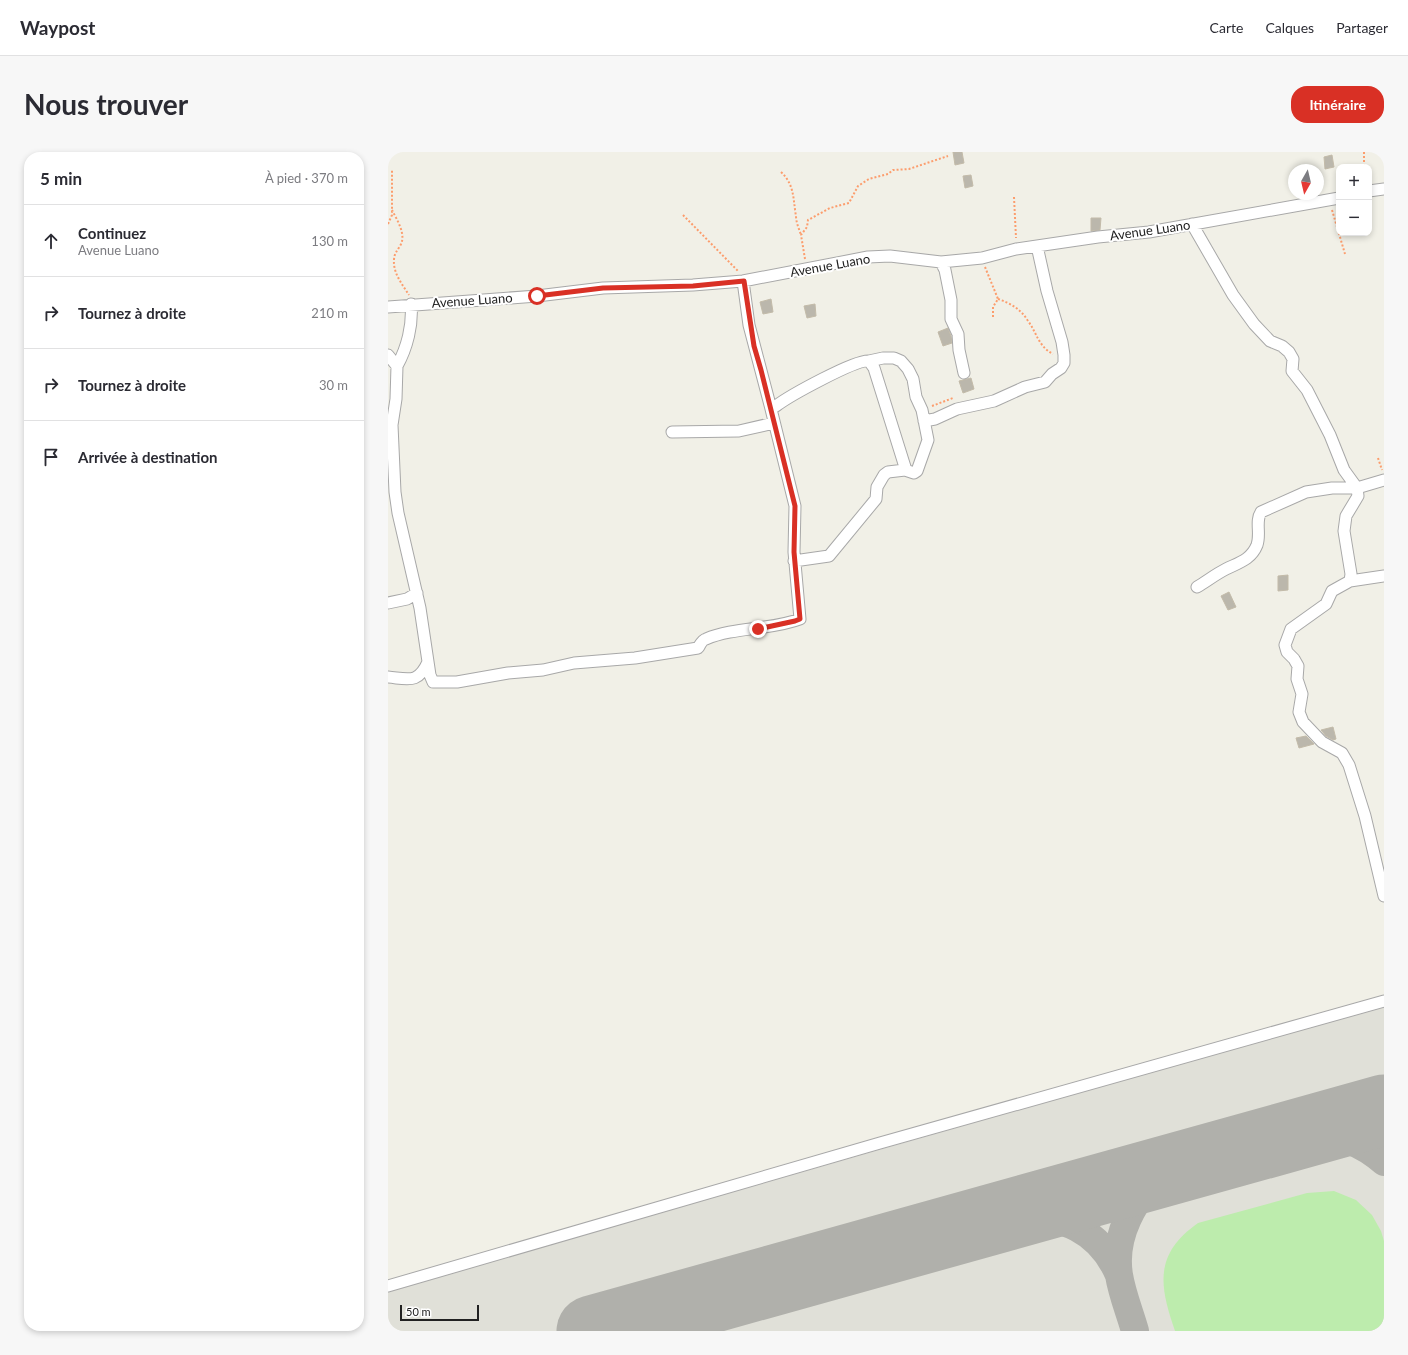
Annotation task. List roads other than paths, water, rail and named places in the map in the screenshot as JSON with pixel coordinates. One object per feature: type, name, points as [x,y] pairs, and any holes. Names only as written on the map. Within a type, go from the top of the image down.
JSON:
[{"type":"street","points":[[1372,190],[1384,189]]},
{"type":"street","name":"Avenue Luano","points":[[388,307],[411,304],[537,296],[603,288],[693,286],[744,281],[868,257],[890,256],[941,262],[982,258],[1016,249],[1149,232],[1335,200]]},
{"type":"street","points":[[1192,224],[1233,295],[1254,324],[1270,341],[1282,346],[1289,352],[1293,359],[1292,371],[1307,390],[1330,435],[1344,470],[1357,488],[1358,496],[1346,516],[1344,531],[1351,574],[1350,581]]},
{"type":"street","points":[[923,415],[935,419],[957,409],[994,401],[1025,387],[1045,382],[1052,374],[1061,368],[1064,363],[1062,342],[1036,246]]},
{"type":"street","points":[[941,262],[945,270],[951,300],[951,319],[958,334],[959,350],[964,373]]},
{"type":"street","points":[[411,304],[410,328],[402,357],[397,366],[396,399],[392,425],[395,492],[398,514],[417,593],[430,675],[433,682],[445,683],[543,670],[574,663],[635,658],[698,648],[705,639],[746,628],[758,629],[800,619],[794,561],[795,506],[752,339],[744,281]]},
{"type":"street","points":[[388,354],[397,366]]},
{"type":"street","points":[[770,405],[773,407],[776,406],[821,379],[858,363],[894,358],[901,361],[908,369],[913,379],[916,397],[923,415],[928,440],[921,454],[920,467],[914,473],[905,470],[893,471],[884,475],[880,480],[876,499],[829,556],[794,561]]},
{"type":"street","points":[[870,361],[874,368],[905,470]]},
{"type":"street","points":[[672,432],[733,431],[774,424]]},
{"type":"street","points":[[1197,587],[1228,568],[1242,562],[1253,551],[1258,539],[1259,516],[1261,512],[1306,492],[1332,488],[1357,488],[1384,480]]},
{"type":"street","points":[[1384,576],[1350,581],[1332,591],[1326,604],[1291,630],[1285,645],[1287,652],[1297,662],[1297,679],[1302,694],[1299,712],[1303,722],[1322,742],[1342,753],[1350,765],[1365,816],[1384,896]]},
{"type":"street","points":[[388,602],[403,600],[417,593]]},
{"type":"street","points":[[388,677],[407,679],[416,678],[423,674],[428,662]]},
{"type":"street","points":[[388,1286],[880,1143],[1384,1001]]}]
